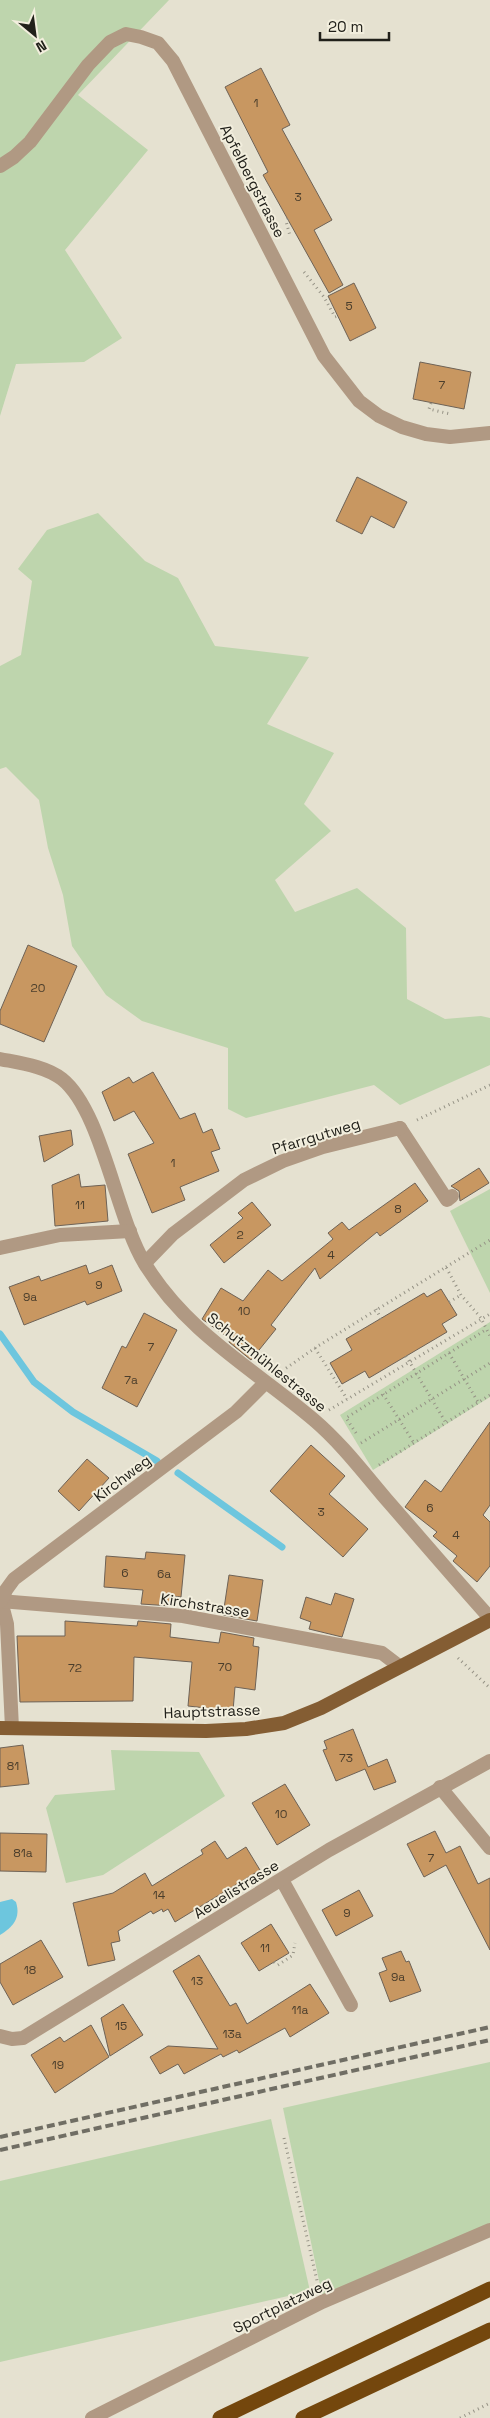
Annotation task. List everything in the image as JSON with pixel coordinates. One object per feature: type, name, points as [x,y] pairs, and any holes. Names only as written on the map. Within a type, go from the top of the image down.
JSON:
[{"type":"highway","points":[[220,2418],[490,2289]]},
{"type":"highway","points":[[303,2418],[490,2330]]},
{"type":"main road","name":"Hauptstrasse","points":[[6,1728],[206,1731],[246,1729],[284,1723],[321,1708],[490,1619]]},
{"type":"street","name":"Apfelbergstrasse","points":[[0,166],[14,157],[30,142],[93,59],[110,42],[126,34],[158,43],[173,61],[324,356],[358,401],[379,416],[402,427],[426,434],[450,437],[490,434]]},
{"type":"street","name":"Schutzmühlestrasse","points":[[0,1058],[51,1072],[62,1079],[71,1090],[91,1124],[130,1231],[144,1263],[187,1317],[207,1338],[314,1420],[347,1453],[490,1619]]},
{"type":"street","points":[[400,1128],[447,1200],[452,1196]]},
{"type":"street","name":"Pfarrgutweg","points":[[144,1263],[173,1234],[244,1180],[283,1161],[323,1147],[400,1128]]},
{"type":"street","points":[[0,1248],[60,1235],[130,1231]]},
{"type":"street","name":"Kirchweg","points":[[1,1601],[14,1579],[236,1412],[265,1383]]},
{"type":"street","points":[[1,1601],[7,1624],[6,1728]]},
{"type":"street","name":"Kirchstrasse","points":[[1,1601],[183,1616],[382,1653],[399,1666]]},
{"type":"street","name":"Aeuelistrasse","points":[[0,2036],[12,2039],[23,2038],[329,1850],[490,1761]]},
{"type":"street","points":[[440,1787],[490,1848]]},
{"type":"street","points":[[282,1880],[351,2005]]},
{"type":"street","name":"Sportplatzweg","points":[[92,2418],[322,2302],[490,2230]]},
{"type":"path","points":[[288,219],[286,221],[290,236]]},
{"type":"path","points":[[302,270],[324,298],[335,317],[338,316]]},
{"type":"path","points":[[431,403],[429,409],[450,414]]},
{"type":"path","points":[[400,1128],[490,1085]]},
{"type":"path","points":[[265,1383],[376,1309],[490,1240]]},
{"type":"path","points":[[446,1267],[461,1295],[481,1318],[490,1336]]},
{"type":"path","points":[[449,1302],[461,1295]]},
{"type":"path","points":[[376,1309],[381,1319]]},
{"type":"path","points":[[314,1420],[490,1314]]},
{"type":"path","points":[[366,1450],[346,1418],[486,1329]]},
{"type":"path","points":[[315,1348],[347,1400]]},
{"type":"path","points":[[449,1352],[478,1402]]},
{"type":"path","points":[[406,1356],[446,1423]]},
{"type":"path","points":[[347,1453],[490,1363]]},
{"type":"path","points":[[383,1394],[414,1443]]},
{"type":"path","points":[[376,1466],[490,1395]]},
{"type":"path","points":[[455,1655],[490,1688]]},
{"type":"path","points":[[274,1962],[278,1965],[293,1955],[303,1917]]},
{"type":"path","points":[[284,2138],[322,2302]]},
{"type":"path","points":[[460,2418],[490,2403]]},
{"type":"green space","points":[[0,0],[169,0],[78,95],[148,150],[65,250],[122,338],[84,362],[16,364],[0,416]]},
{"type":"green space","points":[[98,513],[145,561],[178,578],[215,646],[309,657],[267,724],[334,753],[304,804],[331,831],[275,880],[295,912],[357,888],[406,928],[407,999],[445,1019],[481,1016],[490,1018],[490,1065],[400,1105],[374,1085],[246,1118],[228,1109],[228,1048],[142,1021],[106,995],[72,946],[63,895],[48,848],[39,800],[6,767],[0,769],[0,666],[21,655],[32,581],[18,569],[47,530]]},
{"type":"green space","points":[[490,1189],[490,1293],[450,1211]]},
{"type":"green space","points":[[490,1322],[490,1397],[373,1470],[340,1415]]},
{"type":"green space","points":[[111,1750],[199,1752],[225,1796],[103,1875],[66,1883],[46,1808],[55,1795],[115,1790]]},
{"type":"green space","points":[[490,2062],[490,2224],[322,2295],[283,2108]]},
{"type":"green space","points":[[271,2119],[310,2291],[0,2362],[0,2181]]},
{"type":"water","points":[[12,1899],[16,1902],[17,1917],[9,1929],[0,1935],[0,1902]]},
{"type":"building","points":[[261,68],[290,125],[282,129],[332,220],[314,230],[343,285],[329,293],[263,175],[268,172],[225,87]]},
{"type":"building","points":[[354,283],[376,328],[350,341],[328,296]]},
{"type":"building","points":[[420,362],[471,372],[464,409],[413,399]]},
{"type":"building","points":[[357,477],[407,502],[394,528],[371,516],[362,534],[336,521]]},
{"type":"building","points":[[28,945],[77,966],[44,1042],[0,1024],[0,1011]]},
{"type":"building","points":[[153,1072],[180,1119],[195,1113],[203,1133],[212,1129],[220,1149],[211,1152],[219,1171],[180,1187],[185,1200],[152,1213],[128,1154],[154,1143],[134,1111],[114,1121],[102,1092],[129,1077],[133,1083]]},
{"type":"building","points":[[71,1130],[73,1145],[44,1162],[39,1136]]},
{"type":"building","points":[[479,1168],[489,1183],[460,1201],[459,1191],[451,1186]]},
{"type":"building","points":[[79,1174],[81,1187],[105,1185],[108,1221],[55,1226],[52,1185]]},
{"type":"building","points":[[415,1183],[428,1201],[380,1236],[377,1232],[320,1279],[315,1268],[271,1325],[276,1329],[251,1360],[229,1342],[230,1339],[202,1319],[221,1288],[243,1301],[268,1270],[282,1281],[333,1239],[328,1233],[342,1222],[349,1230]]},
{"type":"building","points":[[252,1202],[271,1225],[224,1263],[210,1245],[243,1218],[238,1213]]},
{"type":"building","points":[[86,1265],[89,1274],[112,1265],[122,1291],[87,1305],[85,1301],[24,1325],[9,1287],[39,1276],[41,1281]]},
{"type":"building","points":[[441,1289],[457,1315],[442,1324],[447,1332],[369,1378],[365,1371],[342,1384],[330,1363],[352,1350],[346,1339],[424,1293],[427,1297]]},
{"type":"building","points":[[144,1313],[177,1330],[137,1407],[102,1388],[122,1346],[126,1348]]},
{"type":"building","points":[[490,1422],[490,1505],[483,1515],[490,1522],[490,1566],[477,1582],[453,1561],[457,1556],[433,1536],[437,1532],[405,1507],[425,1480],[441,1492]]},
{"type":"building","points":[[311,1445],[345,1476],[329,1494],[368,1529],[343,1557],[270,1491]]},
{"type":"building","points":[[87,1459],[109,1478],[79,1511],[58,1491]]},
{"type":"building","points":[[146,1552],[185,1555],[181,1597],[173,1596],[172,1606],[141,1604],[143,1590],[104,1587],[106,1556],[145,1559]]},
{"type":"building","points":[[229,1575],[263,1580],[257,1621],[223,1615]]},
{"type":"building","points":[[335,1593],[354,1599],[342,1637],[309,1629],[311,1622],[300,1618],[306,1597],[331,1605]]},
{"type":"building","points":[[65,1621],[137,1626],[138,1621],[171,1624],[170,1637],[219,1643],[221,1632],[254,1638],[253,1646],[259,1647],[255,1690],[235,1687],[233,1711],[188,1706],[192,1662],[134,1657],[133,1701],[20,1702],[17,1636],[65,1636]]},
{"type":"building","points":[[353,1729],[368,1767],[387,1759],[396,1782],[374,1790],[365,1769],[336,1781],[323,1750],[327,1749],[324,1741]]},
{"type":"building","points":[[23,1745],[29,1784],[0,1787],[0,1748]]},
{"type":"building","points":[[285,1784],[310,1825],[277,1845],[252,1803]]},
{"type":"building","points":[[435,1831],[446,1853],[460,1846],[478,1884],[490,1878],[490,1950],[446,1865],[424,1877],[407,1844]]},
{"type":"building","points":[[0,1833],[47,1834],[46,1872],[0,1871]]},
{"type":"building","points":[[215,1841],[227,1859],[246,1847],[260,1870],[175,1922],[168,1909],[163,1912],[162,1909],[153,1914],[151,1911],[118,1931],[120,1941],[111,1943],[115,1960],[88,1966],[73,1903],[113,1893],[145,1873],[152,1886],[203,1854],[201,1850]]},
{"type":"building","points":[[359,1890],[373,1916],[336,1936],[322,1910]]},
{"type":"building","points":[[271,1924],[289,1953],[259,1971],[241,1943]]},
{"type":"building","points":[[41,1940],[63,1977],[13,2005],[0,1982],[0,1964]]},
{"type":"building","points":[[401,1951],[406,1962],[409,1961],[421,1991],[390,2002],[379,1973],[387,1970],[382,1958]]},
{"type":"building","points":[[199,1955],[230,2006],[236,2003],[247,2024],[310,1984],[329,2013],[290,2037],[285,2028],[239,2053],[237,2050],[223,2057],[221,2054],[184,2074],[178,2064],[160,2074],[150,2057],[168,2046],[218,2049],[173,1971]]},
{"type":"building","points":[[123,2004],[143,2035],[110,2056],[101,2018]]},
{"type":"building","points":[[91,2025],[109,2057],[55,2093],[31,2055],[60,2037],[64,2042]]},
{"type":"waterway","points":[[0,1334],[34,1382],[73,1412],[157,1461]]},
{"type":"waterway","points":[[178,1473],[282,1547]]},
{"type":"railway","points":[[0,2137],[490,2027]]},
{"type":"railway","points":[[0,2150],[490,2040]]}]
